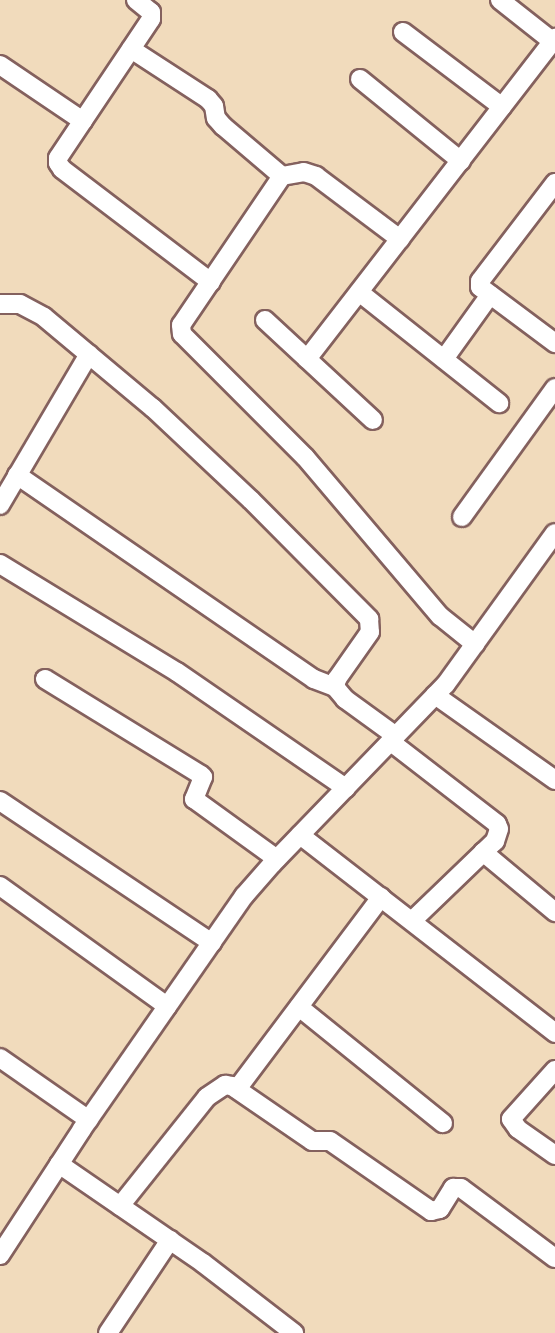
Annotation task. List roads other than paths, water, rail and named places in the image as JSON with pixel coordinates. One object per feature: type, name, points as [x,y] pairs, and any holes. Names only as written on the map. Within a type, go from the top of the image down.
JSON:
[{"type":"street","points":[[136,0],[151,12],[151,19],[58,158],[62,169],[211,282]]},
{"type":"street","points":[[307,359],[554,40],[500,0]]},
{"type":"street","points":[[403,32],[502,106]]},
{"type":"street","points":[[130,49],[208,99],[214,106],[216,118],[223,126],[282,176]]},
{"type":"street","points":[[3,72],[83,121]]},
{"type":"street","points":[[360,79],[461,161]]},
{"type":"street","points":[[400,239],[316,176],[304,172],[282,176],[181,325],[182,334],[305,457],[440,616],[475,644]]},
{"type":"street","points":[[555,183],[480,281],[480,286],[490,295],[555,343]]},
{"type":"street","points":[[359,292],[500,403]]},
{"type":"street","points":[[444,359],[490,295]]},
{"type":"street","points":[[0,303],[20,304],[30,308],[153,408],[252,500],[369,618],[370,632],[337,679],[335,687]]},
{"type":"street","points":[[265,320],[373,420]]},
{"type":"street","points":[[0,505],[89,354]]},
{"type":"street","points":[[462,517],[555,388]]},
{"type":"street","points":[[17,475],[315,679],[335,687],[345,699],[497,824],[499,835],[412,921]]},
{"type":"street","points":[[0,1255],[88,1120],[244,896],[435,695],[555,533]]},
{"type":"street","points":[[3,572],[177,672],[346,788]]},
{"type":"street","points":[[45,679],[201,775],[203,777],[194,799],[277,859]]},
{"type":"street","points":[[435,695],[555,779]]},
{"type":"street","points":[[0,801],[212,943]]},
{"type":"street","points":[[300,835],[555,1033]]},
{"type":"street","points":[[483,852],[555,912]]},
{"type":"street","points":[[0,886],[167,1006]]},
{"type":"street","points":[[237,1089],[381,897]]},
{"type":"street","points":[[299,1007],[443,1123]]},
{"type":"street","points":[[0,1058],[88,1120]]},
{"type":"street","points":[[555,1070],[511,1119],[518,1129],[555,1155]]},
{"type":"street","points":[[120,1206],[207,1097],[225,1085],[237,1089],[312,1141],[330,1141],[431,1211],[440,1209],[453,1188],[461,1188],[555,1258]]},
{"type":"street","points":[[59,1164],[170,1240],[294,1333]]},
{"type":"street","points":[[108,1333],[170,1240]]}]
